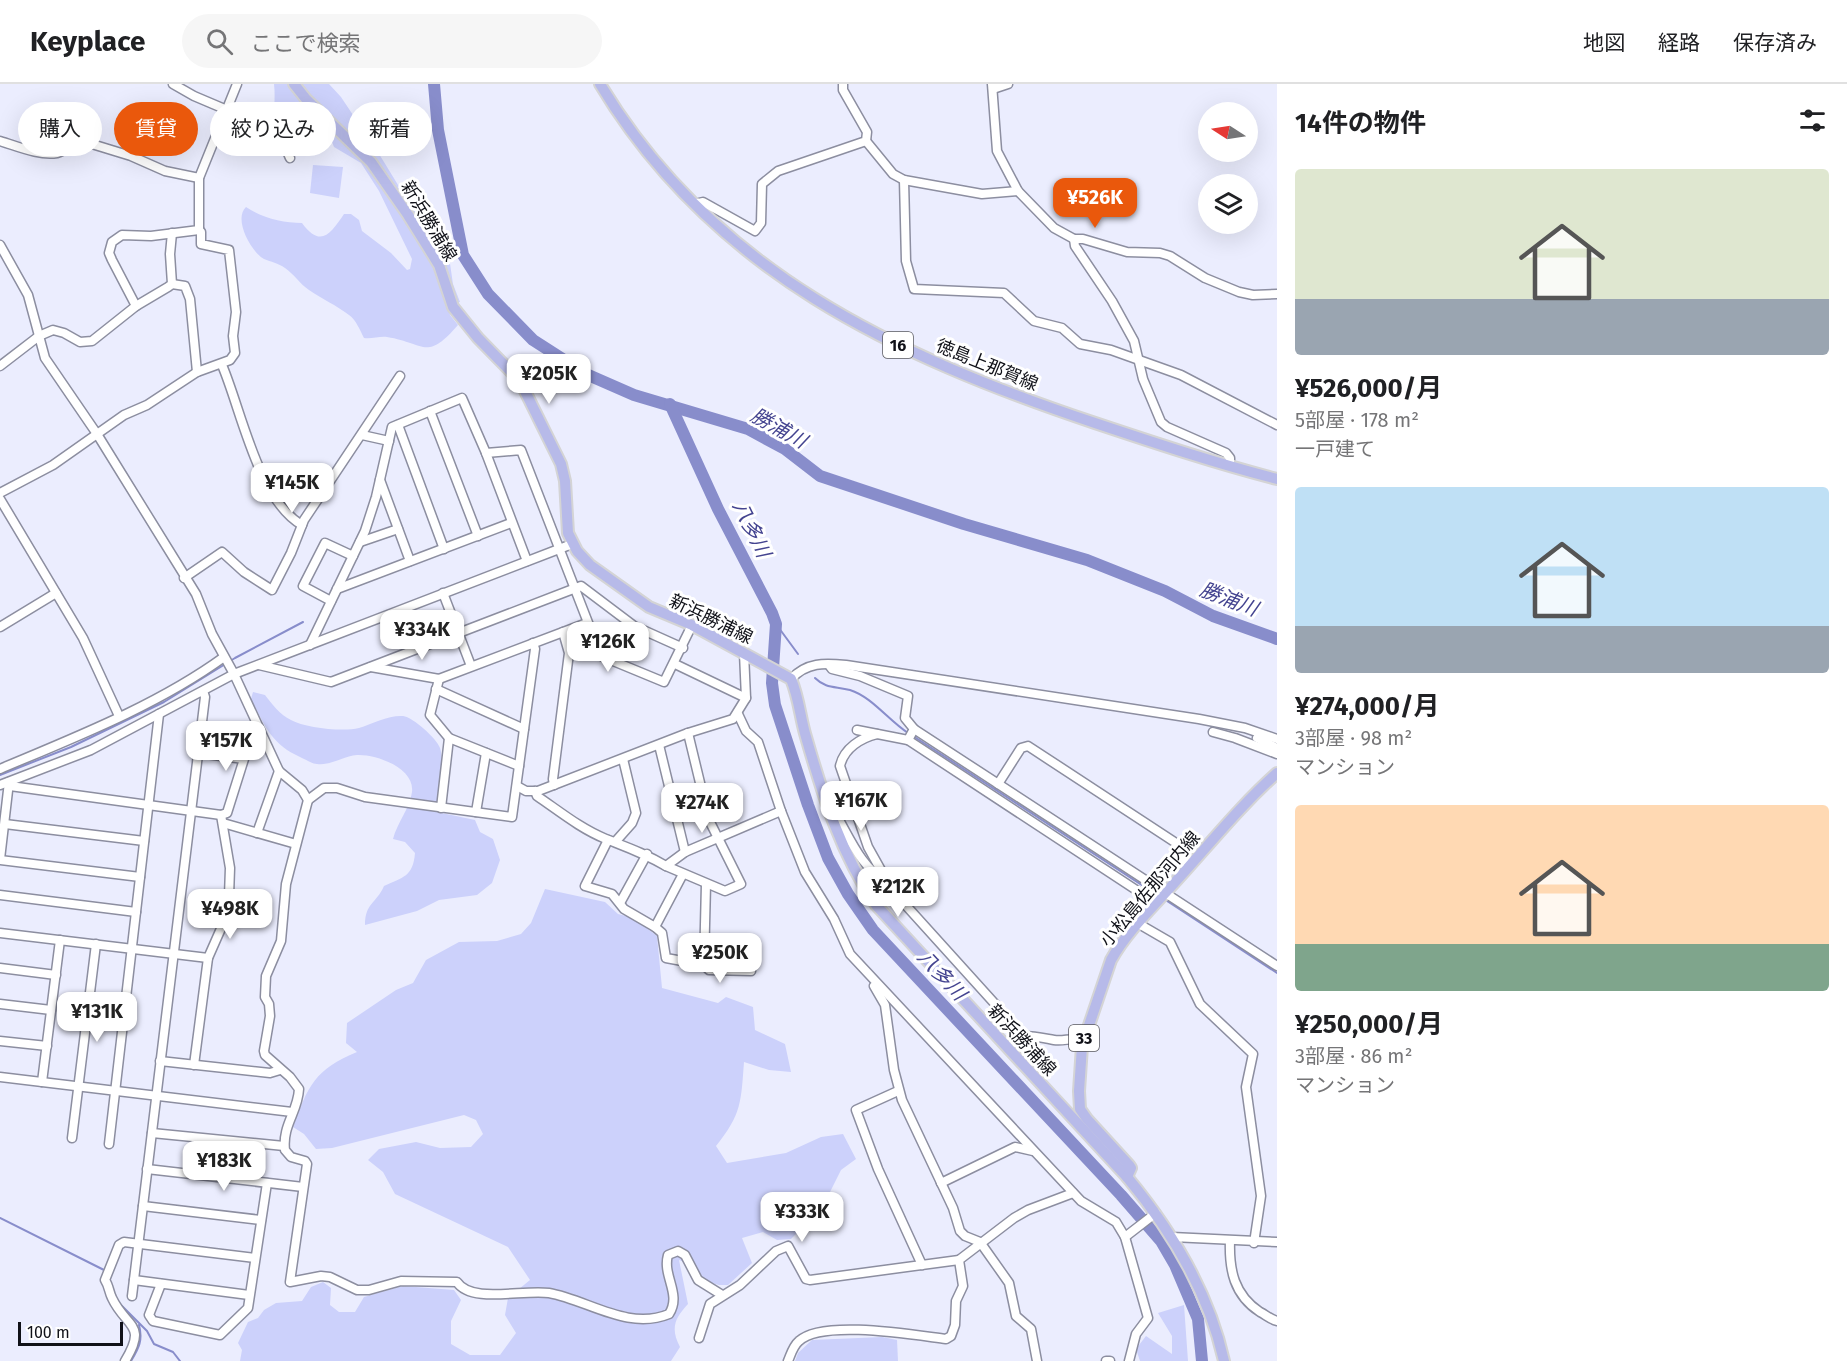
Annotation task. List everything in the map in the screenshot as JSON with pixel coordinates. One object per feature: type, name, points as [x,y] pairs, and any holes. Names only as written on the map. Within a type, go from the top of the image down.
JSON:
[{"type":"main road","name":"新浜勝浦線","points":[[294,84],[306,99],[371,162],[408,215],[438,265],[453,307],[478,338],[520,381],[561,464],[565,481],[568,533],[572,544],[590,565],[649,607],[692,625],[789,677],[798,694],[805,734],[832,818],[858,878],[876,905],[1127,1177]]},
{"type":"main road","name":"徳島上那賀線","points":[[600,84],[642,147],[694,204],[738,245],[789,284],[858,326],[941,365],[1020,397],[1230,466],[1277,478]]},
{"type":"main road","name":"小松島佐那河内線","points":[[1224,1361],[1213,1323],[1172,1237],[1127,1177],[1131,1168],[1129,1165],[1080,1109],[1083,1041],[1111,960],[1118,948],[1248,800],[1276,775]]},
{"type":"street","points":[[174,84],[210,105]]},
{"type":"street","points":[[230,102],[237,84]]},
{"type":"street","points":[[843,84],[843,90],[867,132],[866,141],[893,174],[904,180],[982,194],[1018,191]]},
{"type":"street","points":[[1008,84],[992,86],[997,151],[1018,191],[1054,228],[1074,239],[1083,239],[1127,252],[1160,254],[1230,289],[1252,295],[1277,294]]},
{"type":"street","points":[[0,141],[50,153],[59,152],[77,141],[82,141],[131,156],[165,171],[199,178]]},
{"type":"street","points":[[694,204],[703,202],[755,231],[761,223],[762,184],[768,177],[778,171],[866,141]]},
{"type":"street","points":[[0,493],[52,465],[131,411],[147,405],[197,372],[231,360],[235,353],[234,282],[229,250],[201,244],[199,230],[199,178],[210,151]]},
{"type":"street","points":[[904,180],[906,261],[914,289],[1005,293],[1034,321],[1062,328],[1080,344],[1111,350],[1181,375],[1277,425]]},
{"type":"street","points":[[136,306],[109,253],[112,242],[122,235],[151,236],[199,230]]},
{"type":"street","points":[[172,233],[170,254],[172,284]]},
{"type":"street","points":[[1074,239],[1075,246],[1134,341],[1143,380],[1161,422],[1167,428],[1226,453],[1230,458],[1230,466]]},
{"type":"street","points":[[1,251],[28,295],[45,358],[97,434],[196,594],[212,634],[234,674],[279,771],[302,790],[308,800]]},
{"type":"street","points":[[0,366],[39,336],[56,330],[85,343],[92,341],[136,306],[172,284],[182,284],[190,299],[197,372]]},
{"type":"street","points":[[222,365],[263,479],[287,513],[302,525]]},
{"type":"street","points":[[184,578],[222,552],[244,572],[272,590],[302,525],[399,376]]},
{"type":"street","points":[[310,645],[360,542],[376,497],[392,427],[462,398],[486,453],[527,561]]},
{"type":"street","points":[[430,411],[478,536]]},
{"type":"street","points":[[398,425],[444,549]]},
{"type":"street","points":[[362,435],[389,441]]},
{"type":"street","points":[[486,453],[521,450],[601,656],[664,682],[683,648],[692,625]]},
{"type":"street","points":[[380,480],[410,561]]},
{"type":"street","points":[[0,499],[83,638],[119,716]]},
{"type":"street","points":[[337,589],[511,523]]},
{"type":"street","points":[[360,542],[398,529]]},
{"type":"street","points":[[331,601],[303,586],[325,543],[353,556]]},
{"type":"street","points":[[10,784],[91,750],[234,674],[572,544]]},
{"type":"street","points":[[258,665],[331,682],[581,586],[634,626],[683,648]]},
{"type":"street","points":[[0,627],[56,592]]},
{"type":"street","points":[[443,593],[471,666]]},
{"type":"street","points":[[370,667],[439,679],[587,623]]},
{"type":"street","points":[[554,785],[569,653],[563,632]]},
{"type":"street","points":[[533,643],[535,649],[512,817],[365,797],[337,788],[324,788],[308,800],[286,884],[280,941],[266,976],[266,997],[270,1016],[264,1051],[299,1089],[287,1124],[284,1146],[291,1157],[305,1161],[307,1164],[290,1282],[321,1276],[330,1277],[357,1290],[369,1290],[401,1281],[457,1282],[462,1289],[469,1292],[486,1295],[508,1292],[550,1294],[608,1314],[650,1319],[669,1314],[674,1306],[675,1298],[666,1261],[669,1255],[678,1251],[685,1255],[698,1280],[722,1295]]},
{"type":"street","points":[[517,786],[526,791],[535,791],[688,733],[733,719],[746,698],[746,654]]},
{"type":"street","points":[[0,769],[79,737],[168,692],[224,657]]},
{"type":"street","points":[[675,664],[746,698]]},
{"type":"street","points":[[789,677],[804,668],[828,664],[1220,723],[1277,739]]},
{"type":"street","points":[[828,664],[832,669],[872,680],[908,696],[905,718],[911,734],[1161,898],[1277,966]]},
{"type":"street","points":[[439,679],[430,715],[449,738],[519,766]]},
{"type":"street","points":[[436,688],[524,729]]},
{"type":"street","points":[[132,1296],[205,697],[203,691]]},
{"type":"street","points":[[109,1144],[159,714]]},
{"type":"street","points":[[738,714],[746,732],[758,742],[781,811],[805,872],[834,919],[850,954],[1073,1193],[1099,1213],[1116,1222],[1129,1235],[1148,1318],[1136,1334],[1129,1361]]},
{"type":"street","points":[[1220,723],[1277,748]]},
{"type":"street","points":[[856,730],[877,734],[911,734],[998,784],[1161,898]]},
{"type":"street","points":[[1213,732],[1277,754]]},
{"type":"street","points":[[535,791],[537,796],[573,820],[612,840],[647,854],[682,874],[725,891],[741,884],[710,820],[688,733]]},
{"type":"street","points":[[877,734],[859,739],[841,760],[840,766],[862,832],[892,890],[1024,1036],[1035,1035],[1056,1041],[1075,1038],[1083,1041]]},
{"type":"street","points":[[441,807],[449,738]]},
{"type":"street","points":[[659,744],[685,852]]},
{"type":"street","points":[[998,784],[1021,748],[1028,746],[1176,843],[1188,868]]},
{"type":"street","points":[[194,1065],[208,958],[223,924],[229,896],[230,868],[222,819],[227,813],[244,759],[198,753]]},
{"type":"street","points":[[476,812],[486,753]]},
{"type":"street","points":[[623,759],[636,813],[632,823],[612,840],[585,886],[612,894],[624,909],[662,933],[666,958],[704,964],[709,970],[751,971]]},
{"type":"street","points":[[257,833],[279,771]]},
{"type":"street","points":[[10,784],[0,859],[140,877]]},
{"type":"street","points":[[0,785],[10,784],[191,812],[222,819],[257,833],[296,844]]},
{"type":"street","points":[[666,866],[685,852],[781,811]]},
{"type":"street","points":[[832,818],[838,818],[858,854],[878,877],[885,878]]},
{"type":"street","points":[[5,824],[144,842]]},
{"type":"street","points":[[620,903],[647,854]]},
{"type":"street","points":[[655,927],[682,874]]},
{"type":"street","points":[[704,964],[706,884]]},
{"type":"street","points":[[0,895],[136,912]]},
{"type":"street","points":[[1139,924],[1170,942],[1200,1004],[1252,1054],[1246,1087],[1261,1196],[1254,1243]]},
{"type":"street","points":[[0,933],[208,958]]},
{"type":"street","points":[[42,1082],[60,940]]},
{"type":"street","points":[[72,1138],[96,944]]},
{"type":"street","points":[[0,969],[56,975]]},
{"type":"street","points":[[874,980],[873,983],[885,1005],[898,1091],[941,1182],[960,1231],[980,1242],[1009,1283],[1016,1316],[1031,1329],[1036,1361]]},
{"type":"street","points":[[0,1004],[51,1010]]},
{"type":"street","points":[[0,1041],[47,1046]]},
{"type":"street","points":[[160,1061],[270,1073],[280,1070]]},
{"type":"street","points":[[0,1077],[292,1112]]},
{"type":"street","points":[[898,1091],[856,1110],[878,1168],[922,1260],[922,1265]]},
{"type":"street","points":[[152,1133],[284,1146]]},
{"type":"street","points":[[941,1182],[1015,1147],[1035,1151]]},
{"type":"street","points":[[147,1169],[303,1187]]},
{"type":"street","points":[[161,1284],[149,1315],[153,1321],[219,1335],[248,1308],[267,1184]]},
{"type":"street","points":[[699,1338],[710,1304],[740,1285],[776,1251],[789,1246],[806,1279],[810,1280],[959,1260],[980,1242],[1028,1210],[1073,1193]]},
{"type":"street","points":[[143,1206],[261,1220]]},
{"type":"street","points":[[1129,1235],[1154,1214]]},
{"type":"street","points":[[1172,1237],[1176,1235],[1254,1243],[1277,1242]]},
{"type":"street","points":[[1230,1240],[1232,1273],[1241,1296],[1249,1305],[1277,1321]]},
{"type":"street","points":[[125,1361],[136,1338],[134,1329],[112,1297],[107,1273],[119,1245],[124,1242],[255,1258]]},
{"type":"street","points":[[788,1361],[798,1341],[815,1332],[886,1331],[946,1339],[951,1336],[955,1325],[956,1301],[963,1286],[959,1260]]},
{"type":"street","points":[[134,1280],[249,1295]]},
{"type":"shaded area","points":[[274,84],[329,84],[348,108],[348,155],[336,148],[336,102],[275,102]]},
{"type":"shaded area","points":[[349,156],[380,156],[406,198],[434,236],[443,241],[448,250],[453,284],[460,302],[448,304],[450,315],[458,325],[439,343],[431,347],[418,346],[387,337],[364,338],[356,322],[349,315],[309,290],[285,268],[264,259],[254,250],[245,235],[242,219],[246,207],[273,219],[302,223],[309,231],[320,237],[330,232],[344,214],[351,214],[359,220],[362,231],[391,253],[407,270],[410,269],[412,259],[379,191],[361,163]]},
{"type":"shaded area","points":[[313,165],[343,167],[339,198],[310,193]]},
{"type":"shaded area","points":[[253,692],[265,695],[287,718],[314,727],[352,729],[398,716],[407,717],[418,724],[434,739],[442,756],[437,812],[475,820],[480,832],[493,839],[500,860],[492,883],[477,895],[439,900],[417,911],[365,925],[367,912],[384,886],[406,875],[414,861],[415,853],[405,842],[393,839],[411,798],[411,783],[401,769],[374,757],[357,755],[327,764],[317,764],[290,752],[275,740],[265,726],[251,699]]},
{"type":"shaded area","points":[[545,889],[605,902],[618,914],[634,918],[657,936],[662,988],[718,1003],[726,997],[753,1007],[755,1030],[785,1044],[791,1072],[769,1070],[744,1062],[739,1107],[731,1125],[716,1146],[727,1163],[786,1153],[821,1137],[843,1134],[856,1159],[841,1170],[823,1206],[791,1239],[777,1240],[763,1232],[742,1238],[752,1263],[728,1285],[702,1280],[697,1267],[679,1260],[688,1304],[675,1324],[675,1334],[680,1347],[671,1361],[240,1361],[242,1350],[238,1343],[248,1322],[258,1318],[264,1310],[276,1303],[302,1301],[311,1287],[323,1282],[331,1288],[330,1305],[339,1312],[355,1312],[364,1297],[403,1286],[454,1290],[461,1300],[451,1321],[451,1344],[470,1355],[500,1355],[516,1333],[505,1315],[508,1298],[530,1280],[508,1247],[395,1194],[383,1172],[368,1160],[379,1149],[416,1142],[440,1148],[471,1147],[483,1134],[476,1120],[464,1115],[332,1148],[316,1149],[304,1134],[293,1127],[303,1100],[315,1080],[331,1065],[357,1052],[346,1043],[347,1023],[396,990],[413,983],[426,960],[459,942],[497,941],[521,934],[531,923]]},
{"type":"shaded area","points":[[1184,1305],[1188,1361],[1140,1361],[1136,1349],[1146,1336],[1172,1354],[1172,1336],[1158,1313]]},
{"type":"shaded area","points":[[882,1337],[897,1340],[898,1361],[795,1361],[798,1353],[812,1340]]},
{"type":"waterway","name":"勝浦川","points":[[434,84],[438,130],[463,255],[488,294],[533,340],[586,374],[634,395],[748,429],[785,449],[820,476],[964,524],[1087,560],[1165,591],[1213,616],[1277,639]]},
{"type":"waterway","name":"八多川","points":[[670,404],[718,509],[776,624],[772,683],[775,705],[828,858],[848,894],[873,930],[1121,1195],[1161,1241],[1175,1265],[1198,1319],[1202,1361]]},
{"type":"waterway","points":[[0,775],[71,747],[164,702],[235,658],[303,622]]},
{"type":"waterway","points":[[776,624],[798,654]]},
{"type":"waterway","points":[[815,678],[827,686],[858,693],[908,733]]},
{"type":"waterway","points":[[913,736],[1157,895]]},
{"type":"waterway","points":[[1164,899],[1277,973]]},
{"type":"waterway","points":[[0,1218],[106,1273]]},
{"type":"waterway","points":[[119,1303],[147,1331],[154,1344],[173,1352],[180,1361]]},
{"type":"waterway","points":[[131,1361],[139,1344],[141,1335],[139,1325]]}]
